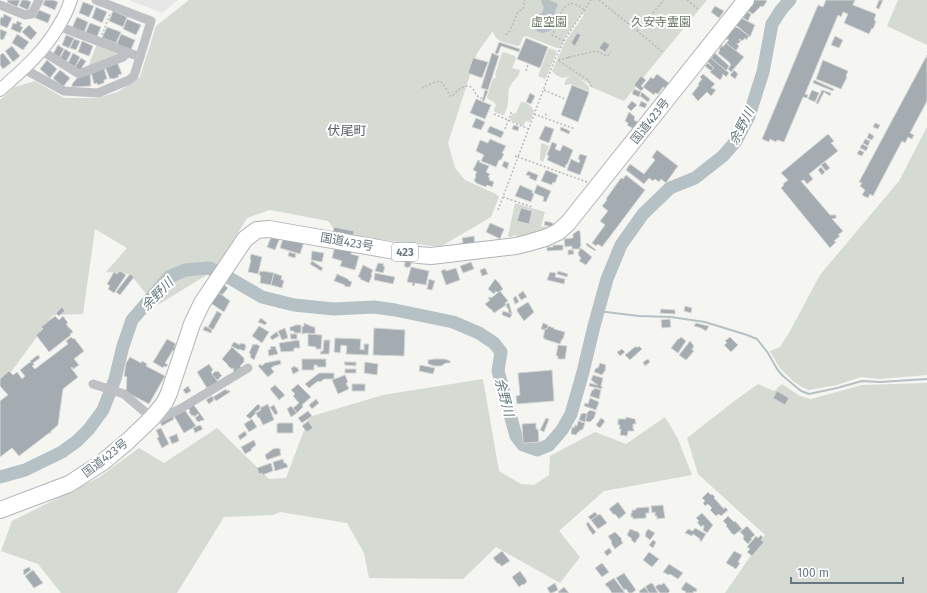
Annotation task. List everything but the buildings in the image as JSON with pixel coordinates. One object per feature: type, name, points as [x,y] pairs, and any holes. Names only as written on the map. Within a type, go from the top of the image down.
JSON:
[{"type":"highway","name":"国道423号","points":[[0,510],[69,484],[103,462],[152,418],[165,402],[169,393],[197,313],[215,282],[245,239],[257,230],[269,228],[431,256],[516,246],[545,238],[558,232],[568,223],[601,183],[746,0]]},
{"type":"street","points":[[0,5],[25,15],[32,14],[39,0]]},
{"type":"street","points":[[0,90],[24,69],[47,44],[63,20],[71,0]]},
{"type":"street","points":[[24,69],[64,91],[98,93],[129,80],[134,76],[151,21],[96,0]]},
{"type":"street","points":[[66,29],[140,57]]},
{"type":"street","points":[[47,54],[79,74],[123,57],[127,53]]},
{"type":"street","points":[[93,384],[124,394],[152,418],[159,419],[180,409],[248,368]]},
{"type":"path","points":[[506,35],[509,32],[518,12],[524,8],[525,0]]},
{"type":"path","points":[[577,5],[578,0]]},
{"type":"path","points":[[498,210],[556,59],[564,41],[591,0]]},
{"type":"path","points":[[598,0],[663,52]]},
{"type":"path","points":[[637,31],[664,0]]},
{"type":"path","points":[[687,0],[698,9]]},
{"type":"path","points":[[564,41],[552,35],[561,11],[570,3],[585,10]]},
{"type":"path","points":[[99,42],[113,7]]},
{"type":"path","points":[[558,60],[596,51],[607,56],[611,52]]},
{"type":"path","points":[[568,58],[570,54]]},
{"type":"path","points":[[556,59],[588,80],[592,88]]},
{"type":"path","points":[[526,71],[528,65]]},
{"type":"path","points":[[422,88],[441,82],[450,96],[452,96],[460,88],[469,86],[472,88],[476,96],[483,99]]},
{"type":"path","points":[[544,90],[565,99]]},
{"type":"path","points":[[505,129],[512,110]]},
{"type":"path","points":[[494,114],[529,129]]},
{"type":"path","points":[[534,114],[575,130]]},
{"type":"path","points":[[545,114],[549,116]]},
{"type":"path","points":[[514,156],[588,182]]},
{"type":"path","points":[[503,197],[532,207]]},
{"type":"shaded area","points":[[129,0],[178,0],[162,13]]},
{"type":"shaded area","points":[[549,0],[558,4],[555,11],[552,29],[542,33],[536,31],[539,22],[532,19],[542,13],[544,8],[541,1]]},
{"type":"green space","points":[[189,0],[707,0],[624,101],[591,87],[588,83],[580,79],[588,85],[589,91],[571,84],[566,85],[564,84],[570,76],[563,78],[556,75],[552,71],[565,42],[584,15],[583,12],[560,48],[526,36],[523,37],[520,45],[517,46],[499,40],[494,35],[493,31],[477,53],[448,143],[455,168],[465,180],[496,194],[499,197],[491,217],[440,247],[338,234],[328,221],[270,210],[247,218],[215,270],[156,306],[130,274],[106,272],[127,248],[95,229],[83,314],[53,315],[0,387],[0,100],[15,87],[35,81],[64,98],[97,98],[118,92],[140,77],[156,26]]},
{"type":"green space","points":[[898,0],[927,0],[927,45],[887,26]]},
{"type":"green space","points":[[97,44],[118,52],[118,56],[88,67]]},
{"type":"green space","points":[[549,48],[557,51],[545,79],[538,76]]},
{"type":"green space","points":[[503,52],[515,56],[516,59],[512,68],[520,70],[509,88],[507,107],[504,115],[502,115],[495,112],[494,110],[496,105],[487,97],[493,79],[497,77],[495,75]]},
{"type":"green space","points":[[521,102],[532,107],[534,111],[530,122],[526,121],[523,126],[510,119],[512,114],[516,113]]},
{"type":"green space","points":[[927,127],[927,375],[880,379],[861,377],[837,385],[809,390],[802,387],[793,381],[779,367],[770,351],[780,347],[820,275],[899,181]]},
{"type":"green space","points":[[541,143],[549,146],[543,162],[540,160]]},
{"type":"green space","points":[[515,203],[545,212],[541,226],[551,228],[517,237],[516,235],[510,237],[508,236]]},
{"type":"green space","points":[[483,379],[499,471],[521,484],[534,485],[549,475],[550,456],[595,432],[626,444],[665,417],[678,439],[692,475],[604,491],[559,531],[580,557],[560,583],[496,547],[463,579],[369,578],[364,553],[347,523],[280,512],[273,515],[224,517],[177,593],[61,593],[38,564],[1,551],[12,521],[98,478],[139,448],[164,463],[217,428],[269,479],[286,478],[309,417],[383,395]]},
{"type":"green space","points":[[927,383],[927,593],[725,593],[765,535],[698,474],[687,438],[758,384],[774,391],[782,384],[800,396],[811,399],[862,385]]},
{"type":"waterway","name":"余野川","points":[[0,477],[25,470],[62,452],[77,441],[89,429],[103,410],[115,379],[123,346],[132,320],[169,277],[185,270],[209,268],[262,297],[294,305],[334,309],[374,307],[395,310],[453,322],[479,333],[494,343],[501,352],[498,371],[516,436],[523,445],[537,450],[549,445],[562,430],[571,414],[607,279],[621,245],[643,214],[670,188],[695,178],[723,156],[736,141],[749,116],[763,72],[772,24],[790,0]]},
{"type":"waterway","points":[[598,311],[639,316],[671,317],[705,322],[747,335],[757,339],[783,376],[801,391],[809,394],[862,381],[880,382],[927,379]]},
{"type":"district","name":"伏尾町","points":[[347,130]]},
{"type":"park label","name":"虚空園","points":[[549,22]]},
{"type":"park label","name":"久安寺霊園","points":[[661,22]]}]
